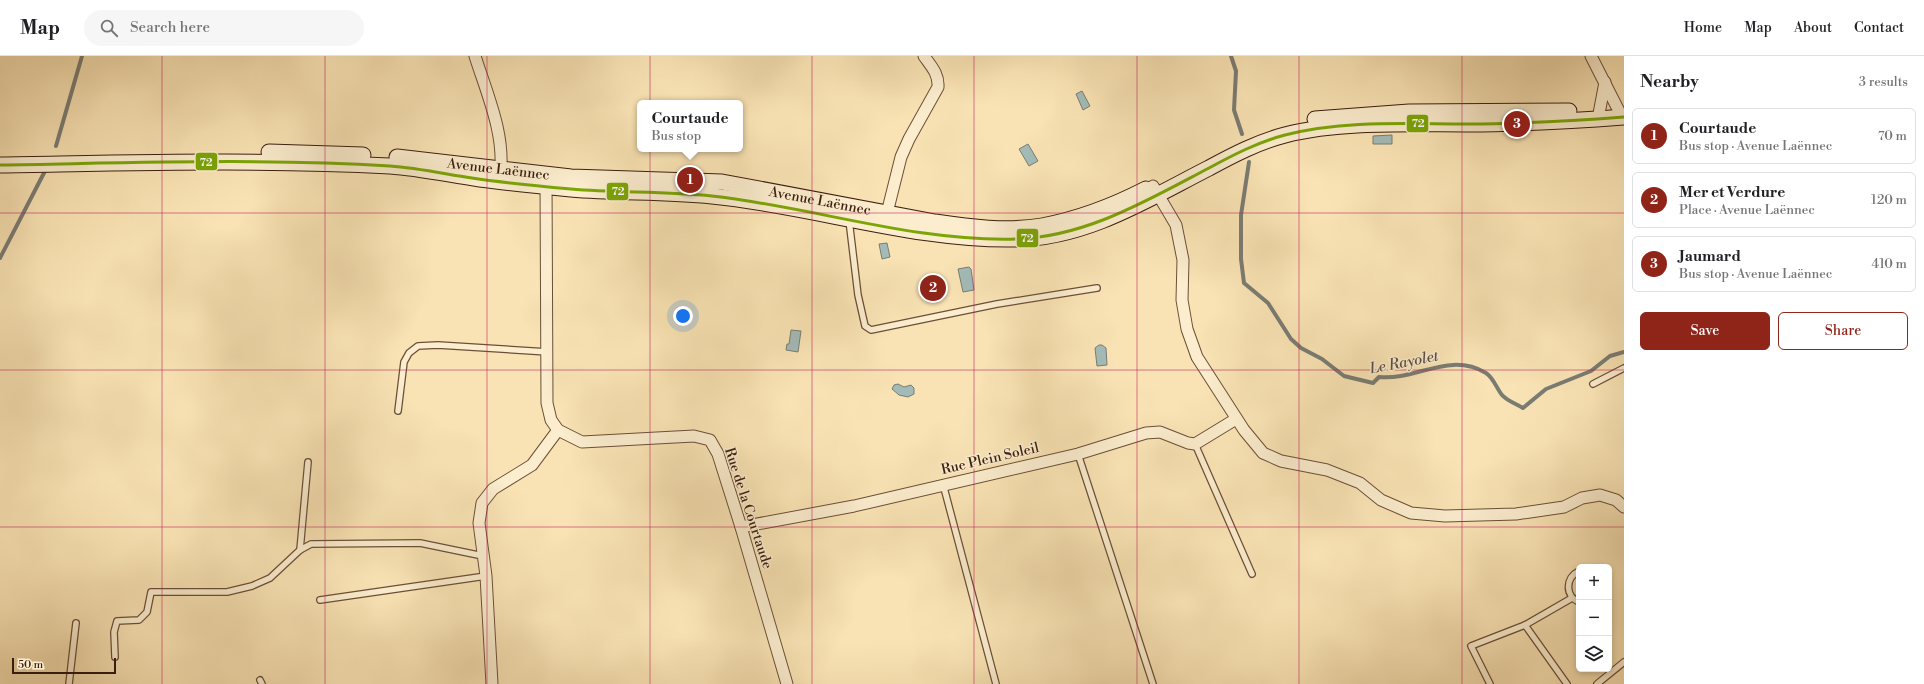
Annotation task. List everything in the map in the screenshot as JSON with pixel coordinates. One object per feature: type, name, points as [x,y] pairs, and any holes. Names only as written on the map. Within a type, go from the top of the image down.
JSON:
[{"type":"main road","name":"Avenue Laënnec","points":[[0,154],[25,159],[65,159],[331,152],[410,158],[500,175],[546,180],[602,191],[711,195],[771,202],[904,228],[960,236],[1019,239],[1046,236],[1101,222],[1254,135],[1301,121],[1410,112],[1543,112],[1599,114],[1622,112]]},
{"type":"main road","name":"Avenue Laënnec","points":[[0,165],[25,159]]},
{"type":"main road","name":"Avenue Laënnec","points":[[546,180],[597,178],[722,182],[962,226],[1016,228],[1041,226],[1093,213],[1155,190]]},
{"type":"street","points":[[475,56],[492,109],[498,136],[502,160],[500,175]]},
{"type":"street","points":[[887,213],[901,157],[909,139],[938,87],[938,80],[935,73],[924,56]]},
{"type":"street","points":[[1591,56],[1622,112]]},
{"type":"street","points":[[1599,114],[1605,82]]},
{"type":"street","points":[[492,684],[486,576],[479,523],[482,503],[493,489],[532,465],[558,430],[551,420],[547,403],[548,352],[546,180]]},
{"type":"street","points":[[1155,190],[1176,226],[1182,260],[1182,300],[1186,329],[1197,357],[1236,419],[1263,452],[1281,461],[1327,470],[1353,480],[1360,483],[1381,500],[1411,513],[1445,516],[1516,514],[1564,507],[1582,498],[1600,496],[1616,500],[1624,507]]},
{"type":"street","points":[[1195,444],[1236,419]]},
{"type":"street","name":"Rue de la Courtaude","points":[[558,430],[582,442],[694,436],[710,440],[718,454],[787,684]]},
{"type":"street","name":"Rue Plein Soleil","points":[[741,527],[854,506],[943,484],[1078,454],[1146,433],[1160,432],[1188,443],[1195,444]]},
{"type":"lane","points":[[849,218],[858,295],[865,326],[871,330],[997,304],[1096,288]]},
{"type":"lane","points":[[398,411],[404,362],[409,353],[418,346],[438,345],[548,352]]},
{"type":"lane","points":[[1593,384],[1624,368]]},
{"type":"lane","points":[[1195,444],[1252,574]]},
{"type":"lane","points":[[1078,454],[1153,684]]},
{"type":"lane","points":[[300,550],[308,462]]},
{"type":"lane","points":[[943,484],[996,684]]},
{"type":"lane","points":[[115,657],[114,632],[117,621],[139,620],[147,612],[151,592],[227,592],[252,586],[270,578],[300,550],[311,544],[420,543],[484,556]]},
{"type":"lane","points":[[1576,572],[1569,582],[1569,593],[1572,598],[1576,600]]},
{"type":"lane","points":[[320,600],[486,576]]},
{"type":"lane","points":[[1490,684],[1470,646],[1525,625],[1572,598]]},
{"type":"lane","points":[[69,684],[76,623]]},
{"type":"lane","points":[[1525,625],[1567,684]]},
{"type":"lane","points":[[1597,684],[1624,662]]},
{"type":"water","points":[[1082,91],[1090,106],[1083,110],[1076,94]]},
{"type":"water","points":[[1392,135],[1392,144],[1373,144],[1373,136]]},
{"type":"water","points":[[1028,144],[1038,161],[1029,166],[1019,149]]},
{"type":"water","points":[[887,243],[890,257],[882,259],[879,244]]},
{"type":"water","points":[[969,267],[971,269],[974,290],[963,292],[958,269]]},
{"type":"water","points":[[791,330],[801,331],[798,352],[786,350],[787,344],[789,344]]},
{"type":"water","points":[[1099,345],[1106,348],[1107,365],[1097,366],[1095,348]]},
{"type":"water","points":[[898,384],[904,387],[911,385],[914,388],[914,394],[908,397],[899,395],[892,389],[894,385]]},
{"type":"waterway","points":[[56,146],[82,56]]},
{"type":"waterway","name":"Le Rayolet","points":[[1231,56],[1236,71],[1234,110],[1242,134]]},
{"type":"waterway","name":"Le Rayolet","points":[[1249,162],[1241,215],[1241,259],[1244,283],[1268,303],[1291,339],[1301,348],[1322,359],[1344,376],[1373,383],[1379,377],[1406,375],[1432,368],[1459,365],[1472,367],[1486,373],[1493,380],[1504,397],[1523,408],[1546,389],[1591,371],[1610,356],[1624,352]]},
{"type":"waterway","points":[[0,258],[45,171]]},
{"type":"transit line","name":"72","points":[[0,165],[146,162],[292,162],[390,166],[484,180],[546,187],[712,196],[750,201],[901,230],[939,235],[1016,239],[1042,237],[1067,232],[1092,224],[1140,204],[1227,158],[1255,145],[1285,135],[1307,130],[1375,124],[1506,123],[1624,117]]},
{"type":"place","name":"Jaumard","points":[[1517,124]]},
{"type":"place","name":"Courtaude","points":[[690,180]]},
{"type":"place","name":"Mer et Verdure","points":[[933,288]]}]
